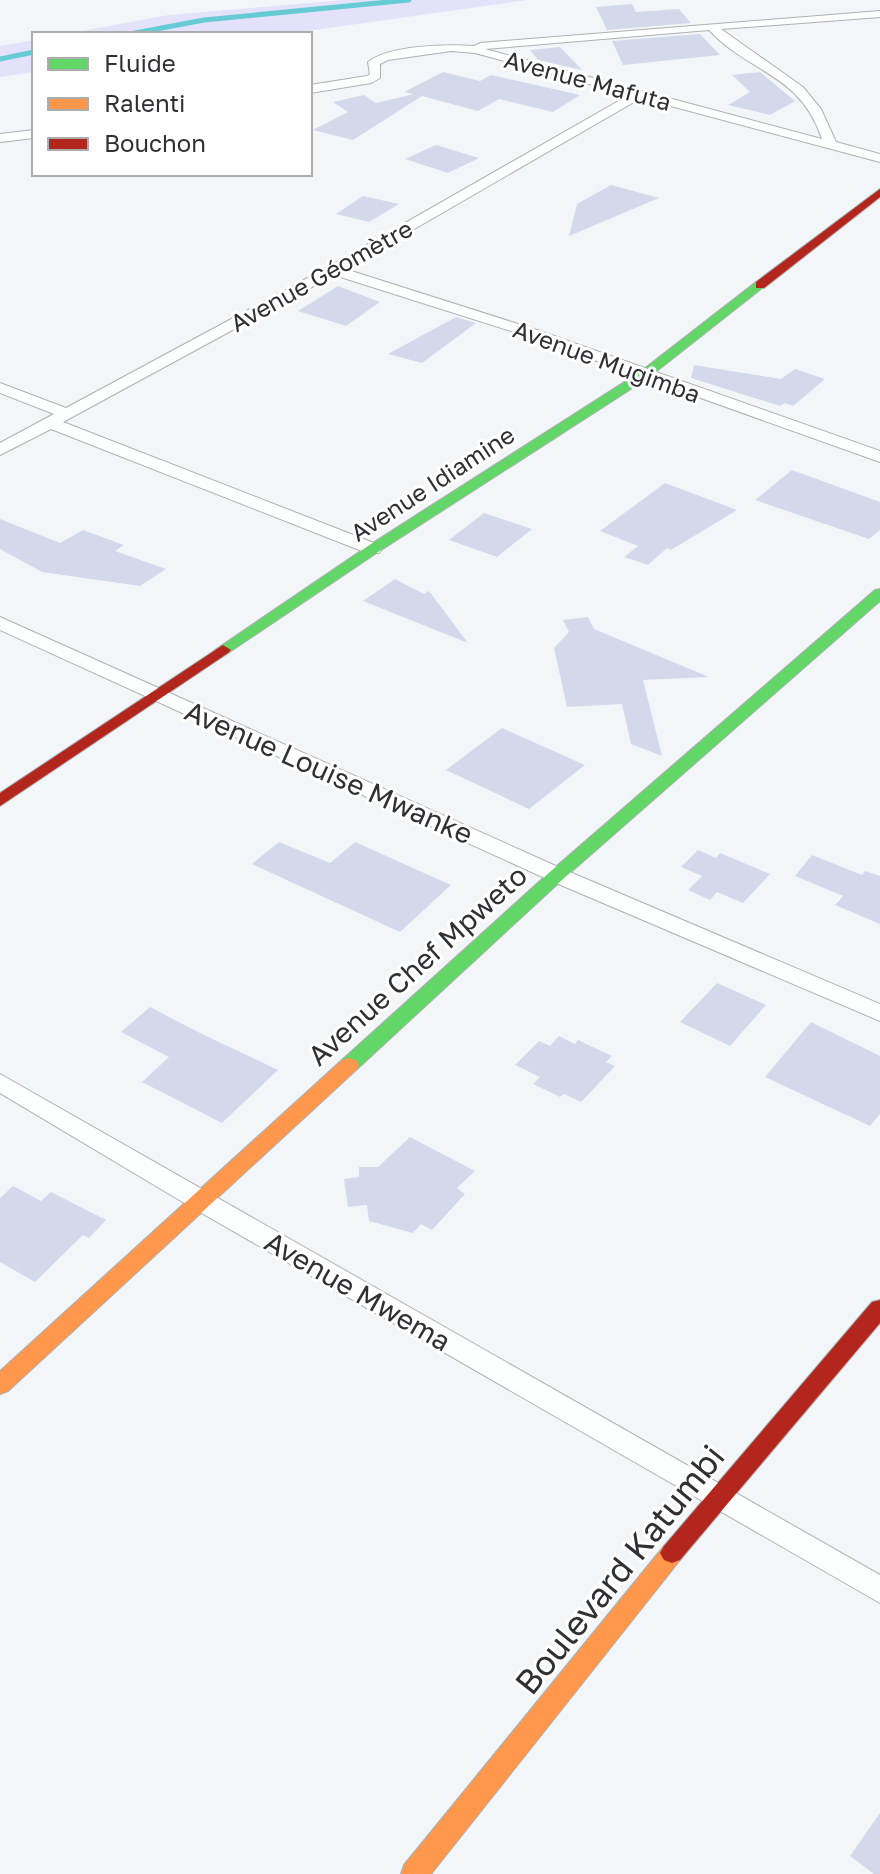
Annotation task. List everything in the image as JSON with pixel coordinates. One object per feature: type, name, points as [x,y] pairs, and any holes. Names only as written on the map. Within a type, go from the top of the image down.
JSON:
[{"type":"street","points":[[463,48],[880,14]]},
{"type":"street","points":[[712,26],[735,50],[770,66],[803,93],[819,111],[831,145]]},
{"type":"street","name":"Avenue Mafuta","points":[[312,89],[371,79],[376,75],[374,62],[385,57],[463,48],[880,158]]},
{"type":"street","name":"Avenue Géomètre","points":[[0,450],[333,270],[639,94]]},
{"type":"street","points":[[0,138],[32,134]]},
{"type":"street","name":"Avenue Idiamine","points":[[0,801],[373,549],[644,375],[880,192]]},
{"type":"street","name":"Avenue Mugimba","points":[[333,270],[443,303],[880,457]]},
{"type":"street","points":[[0,388],[67,414]]},
{"type":"street","points":[[50,423],[373,549]]},
{"type":"street","name":"Avenue Chef Mpweto","points":[[0,1385],[557,875],[880,593]]},
{"type":"street","name":"Avenue Louise Mwanke","points":[[0,623],[557,875],[880,1013]]},
{"type":"street","name":"Avenue Mwema","points":[[0,1082],[880,1590]]},
{"type":"street","name":"Boulevard Katumbi","points":[[414,1874],[717,1497],[880,1308]]},
{"type":"shaded area","points":[[344,0],[527,0],[300,32],[76,32],[169,15]]},
{"type":"shaded area","points":[[32,40],[32,72],[0,77],[0,46]]},
{"type":"building","points":[[632,4],[636,12],[679,9],[691,23],[607,30],[596,7]]},
{"type":"building","points":[[700,34],[720,55],[623,65],[612,41]]},
{"type":"building","points":[[560,47],[582,70],[538,60],[530,50]]},
{"type":"building","points":[[443,72],[480,81],[491,75],[580,95],[553,112],[499,99],[478,111],[422,96],[353,140],[313,130],[348,112],[333,102],[364,95],[376,103],[414,94],[404,92]]},
{"type":"building","points":[[760,72],[795,101],[770,115],[728,105],[750,92],[732,75]]},
{"type":"building","points":[[436,145],[479,158],[448,173],[405,159]]},
{"type":"building","points":[[611,185],[659,198],[569,236],[577,204]]},
{"type":"building","points":[[363,196],[399,204],[369,222],[336,214]]},
{"type":"building","points":[[338,286],[380,302],[346,326],[298,311]]},
{"type":"building","points":[[456,317],[476,323],[422,363],[388,354]]},
{"type":"building","points":[[694,365],[781,379],[795,369],[825,379],[793,406],[785,403],[780,406],[691,378]]},
{"type":"building","points":[[792,470],[880,502],[880,530],[869,539],[755,500]]},
{"type":"building","points":[[665,483],[737,510],[671,550],[667,548],[648,565],[624,557],[638,546],[600,531]]},
{"type":"building","points":[[484,513],[532,529],[497,557],[449,540]]},
{"type":"building","points":[[0,519],[60,543],[83,530],[124,545],[115,551],[166,569],[140,586],[42,572],[0,549]]},
{"type":"building","points":[[395,579],[424,594],[429,591],[468,643],[363,601]]},
{"type":"building","points":[[588,617],[594,629],[709,677],[643,680],[662,756],[631,744],[622,704],[567,707],[554,648],[569,632],[563,620]]},
{"type":"building","points":[[502,728],[585,765],[529,809],[446,770]]},
{"type":"building","points":[[279,842],[330,863],[355,842],[451,885],[400,932],[252,864]]},
{"type":"building","points":[[698,850],[716,858],[720,853],[770,874],[743,903],[717,892],[710,900],[688,890],[702,876],[681,867]]},
{"type":"building","points":[[812,855],[862,875],[865,871],[880,876],[880,924],[835,905],[843,896],[795,876]]},
{"type":"building","points":[[717,983],[766,1005],[730,1046],[680,1022]]},
{"type":"building","points":[[150,1007],[278,1070],[222,1123],[142,1082],[169,1057],[121,1032]]},
{"type":"building","points":[[811,1022],[880,1056],[880,1114],[870,1126],[765,1077]]},
{"type":"building","points":[[559,1036],[575,1044],[578,1040],[612,1056],[606,1062],[615,1066],[581,1102],[564,1094],[560,1097],[533,1084],[540,1077],[515,1065],[539,1041],[550,1046]]},
{"type":"building","points":[[410,1137],[475,1171],[457,1188],[465,1194],[432,1230],[421,1224],[413,1233],[369,1221],[367,1205],[348,1207],[344,1179],[359,1177],[359,1167],[378,1167]]},
{"type":"building","points":[[13,1186],[41,1201],[51,1192],[106,1220],[89,1238],[83,1235],[35,1282],[0,1262],[0,1198]]},
{"type":"building","points":[[880,1813],[880,1874],[874,1874],[850,1856]]},
{"type":"waterway","points":[[141,32],[204,20],[409,0]]},
{"type":"waterway","points":[[0,59],[32,52]]},
{"type":"traffic: fast","points":[[223,650],[373,549],[644,375],[760,285]]},
{"type":"traffic: fast","points":[[349,1065],[557,875],[880,593]]},
{"type":"traffic: slow","points":[[0,1385],[349,1065]]},
{"type":"traffic: slow","points":[[414,1874],[672,1553]]},
{"type":"traffic: jam","points":[[760,285],[880,192]]},
{"type":"traffic: jam","points":[[0,801],[223,650]]},
{"type":"traffic: jam","points":[[672,1553],[880,1308]]}]
